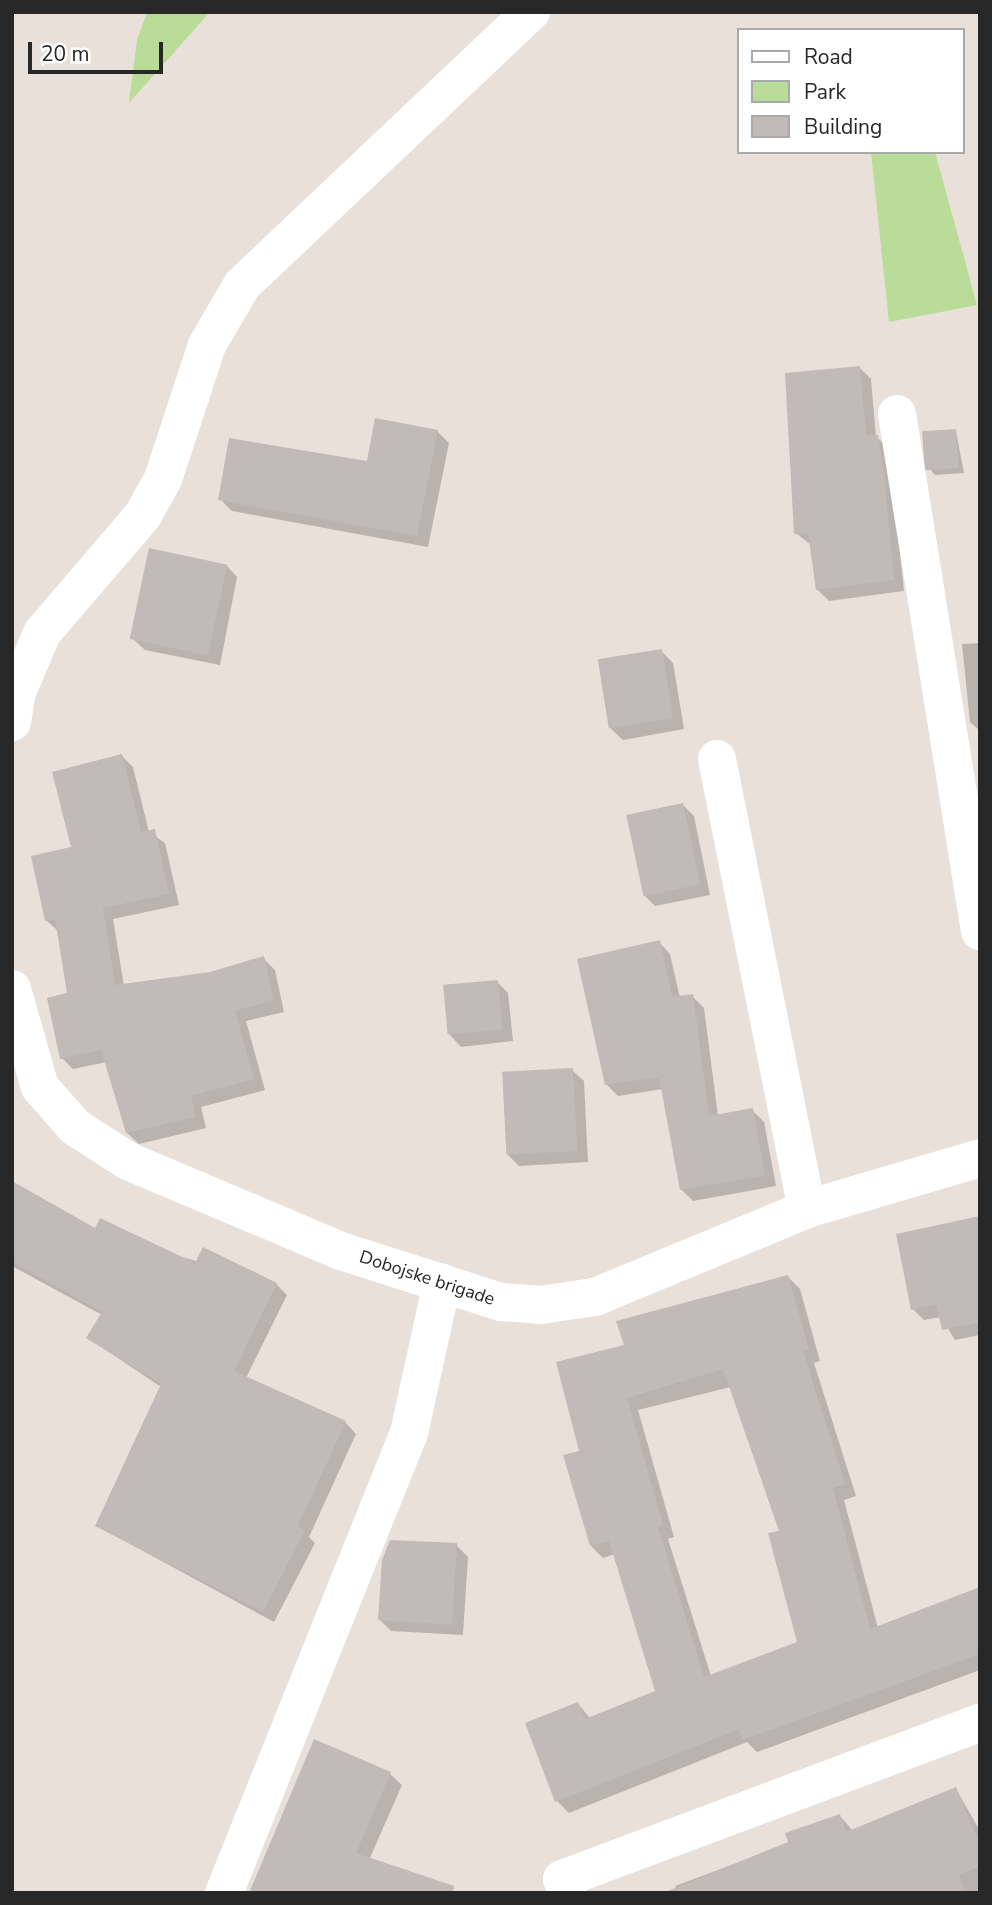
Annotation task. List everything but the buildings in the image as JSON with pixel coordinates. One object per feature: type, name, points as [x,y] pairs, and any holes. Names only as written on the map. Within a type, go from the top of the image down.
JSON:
[{"type":"street","points":[[12,722],[42,633],[143,515],[163,479],[207,345],[242,285],[531,12]]},
{"type":"street","points":[[897,414],[980,931]]},
{"type":"street","points":[[717,759],[807,1209]]},
{"type":"street","name":"Dobojske brigade","points":[[12,989],[40,1087],[75,1127],[128,1161],[341,1251],[502,1302],[540,1305],[595,1297],[807,1209],[980,1158]]},
{"type":"street","points":[[224,1893],[409,1433],[442,1283]]},
{"type":"street","points":[[568,1893],[562,1879],[980,1724]]},
{"type":"green space","points":[[147,12],[210,12],[129,103],[137,40]]},
{"type":"green space","points":[[871,154],[936,154],[977,305],[889,322]]}]
